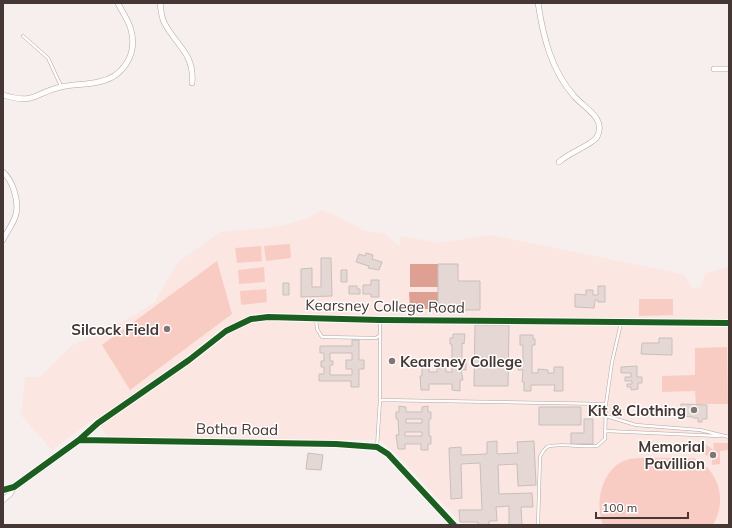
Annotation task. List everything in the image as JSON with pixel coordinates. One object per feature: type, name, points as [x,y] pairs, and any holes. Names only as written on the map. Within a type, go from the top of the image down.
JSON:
[{"type":"street","points":[[3,95],[27,99],[61,87],[108,79],[118,73],[128,62],[132,48],[132,35],[130,24],[118,3]]},
{"type":"street","points":[[160,3],[164,21],[188,56],[192,69],[192,83]]},
{"type":"street","points":[[538,3],[546,42],[555,67],[574,95],[597,118],[600,126],[595,140],[559,162]]},
{"type":"street","points":[[714,69],[729,69]]},
{"type":"street","points":[[3,172],[8,177],[12,186],[16,210],[14,218],[3,240]]},
{"type":"street","name":"Kearsney College Road","points":[[79,440],[98,423],[238,323],[251,319],[268,317],[380,320],[729,323]]},
{"type":"street","points":[[3,501],[14,487],[79,440]]},
{"type":"street","name":"Botha Road","points":[[79,440],[313,443],[377,447]]},
{"type":"street","points":[[377,447],[388,454],[454,525]]},
{"type":"street","points":[[3,490],[14,487]]},
{"type":"lane","points":[[23,36],[48,58],[61,87]]},
{"type":"lane","points":[[316,318],[316,329],[322,337],[376,338],[380,333]]},
{"type":"lane","points":[[377,447],[380,400],[380,320]]},
{"type":"lane","points":[[538,525],[540,458],[543,450],[548,447],[557,446],[597,446],[605,439],[606,404],[612,362],[621,323]]},
{"type":"lane","points":[[380,400],[606,404]]},
{"type":"lane","points":[[606,416],[636,425],[700,430],[728,437]]},
{"type":"lane","points":[[606,431],[728,437]]},
{"type":"shaded area","name":"Kearsney College","points":[[321,210],[343,219],[362,230],[385,234],[399,246],[401,236],[438,243],[491,235],[683,274],[692,288],[701,287],[705,273],[729,267],[729,525],[463,525],[405,463],[383,442],[378,440],[109,439],[95,418],[52,450],[21,415],[25,377],[40,377],[71,346],[121,323],[154,303],[177,263],[220,232],[268,228],[288,224],[308,218]]},
{"type":"shaded area","points":[[290,244],[291,258],[266,261],[264,246]]},
{"type":"shaded area","points":[[261,246],[262,261],[237,263],[235,248]]},
{"type":"shaded area","name":"Silcock Field","points":[[217,261],[232,314],[130,390],[102,345]]},
{"type":"shaded area","points":[[410,264],[438,264],[438,287],[410,287]]},
{"type":"shaded area","points":[[264,267],[265,282],[239,284],[238,270]]},
{"type":"shaded area","points":[[266,289],[267,302],[241,305],[240,291]]},
{"type":"shaded area","points":[[409,292],[438,292],[438,309],[410,309]]},
{"type":"shaded area","points":[[639,299],[673,299],[673,315],[639,316]]},
{"type":"shaded area","points":[[727,347],[728,404],[696,404],[695,391],[662,392],[662,376],[695,375],[695,348]]},
{"type":"shaded area","name":"Memorial Pavillion","points":[[702,442],[714,450],[713,443],[729,443],[729,450],[720,451],[720,464],[712,465],[712,459],[697,449]]},
{"type":"shaded area","points":[[636,458],[694,458],[710,471],[718,487],[720,506],[713,525],[603,525],[600,516],[600,496],[607,477],[620,463]]},
{"type":"building","points":[[366,253],[373,255],[372,259],[382,262],[379,270],[368,268],[369,266],[356,262],[359,254],[365,256]]},
{"type":"building","points":[[321,258],[331,258],[332,296],[301,297],[301,269],[312,268],[312,287],[321,287]]},
{"type":"building","points":[[438,264],[458,264],[458,281],[480,281],[480,310],[438,310]]},
{"type":"building","points":[[341,270],[347,270],[347,282],[341,282]]},
{"type":"building","points":[[371,280],[379,280],[379,297],[371,297],[371,294],[363,294],[363,285],[371,285]]},
{"type":"building","points":[[283,283],[289,283],[289,295],[283,295]]},
{"type":"building","points":[[349,286],[357,286],[357,289],[360,289],[360,294],[349,294]]},
{"type":"building","points":[[598,286],[605,286],[605,302],[598,302],[598,300],[595,300],[594,308],[575,307],[575,294],[586,295],[586,290],[593,290],[593,295],[598,295]]},
{"type":"building","points":[[475,325],[509,325],[508,386],[474,386]]},
{"type":"building","points":[[453,334],[465,334],[464,344],[462,343],[462,361],[466,361],[466,370],[461,370],[463,380],[460,380],[460,391],[452,390],[452,384],[429,384],[429,390],[421,390],[420,376],[422,376],[422,366],[429,366],[429,372],[437,372],[437,368],[446,368],[446,372],[452,372],[452,344],[450,344],[450,338],[453,338]]},
{"type":"building","points":[[520,335],[533,335],[533,339],[535,339],[535,345],[532,345],[532,373],[538,373],[538,369],[548,370],[548,373],[554,373],[554,367],[563,367],[563,391],[554,391],[555,385],[531,385],[531,391],[524,391],[524,382],[522,382],[523,370],[518,370],[518,362],[523,362],[523,345],[520,345]]},
{"type":"building","points":[[659,338],[672,338],[672,355],[641,354],[642,343],[659,343]]},
{"type":"building","points":[[352,340],[359,340],[359,360],[364,360],[364,369],[359,369],[359,387],[351,387],[351,381],[319,381],[319,374],[324,374],[324,367],[321,367],[321,361],[324,361],[324,353],[320,353],[320,346],[352,346]],"holes":[[[330,353],[352,353],[352,360],[346,360],[346,369],[352,369],[352,375],[330,375],[330,365],[333,365],[333,361],[330,361]]]},
{"type":"building","points":[[637,366],[637,377],[642,377],[642,383],[638,383],[638,389],[631,390],[631,387],[627,387],[627,384],[632,384],[632,381],[625,381],[625,377],[631,377],[631,373],[621,373],[621,367]]},
{"type":"building","name":"Kit & Clothing","points":[[681,404],[707,405],[707,419],[702,419],[702,422],[698,422],[698,418],[681,416]]},
{"type":"building","points":[[399,406],[406,407],[406,412],[422,412],[422,407],[428,406],[428,412],[431,412],[431,419],[429,419],[429,436],[431,436],[431,444],[428,444],[428,450],[421,450],[421,444],[405,444],[405,449],[398,449],[396,435],[399,435],[396,412],[399,412]],"holes":[[[406,419],[422,419],[422,423],[406,423]],[[405,432],[422,432],[422,436],[405,436]]]},
{"type":"building","points":[[539,407],[581,407],[581,425],[539,425]]},
{"type":"building","points":[[584,419],[593,419],[593,444],[571,444],[571,433],[584,433]]},
{"type":"building","points":[[497,441],[497,454],[518,453],[517,442],[534,441],[536,485],[518,486],[517,464],[498,465],[499,494],[532,493],[533,507],[521,507],[522,525],[509,525],[509,506],[496,507],[497,521],[489,521],[489,525],[478,525],[478,522],[460,522],[459,510],[482,510],[480,463],[461,464],[462,498],[451,499],[449,448],[461,447],[461,455],[487,454],[487,442]]},
{"type":"building","points":[[308,453],[323,455],[321,470],[306,469]]},
{"type":"cycle path","points":[[3,490],[14,487],[79,440],[98,423],[189,360],[226,331],[251,319],[268,317],[380,320],[729,323]]},
{"type":"cycle path","points":[[79,440],[336,444],[377,447],[388,454],[454,525]]},
{"type":"place","name":"Silcock Field","points":[[167,329]]},
{"type":"place","name":"Kearsney College","points":[[392,361]]},
{"type":"place","name":"Kit & Clothing","points":[[694,410]]},
{"type":"place","name":"Memorial Pavillion","points":[[713,455]]}]
